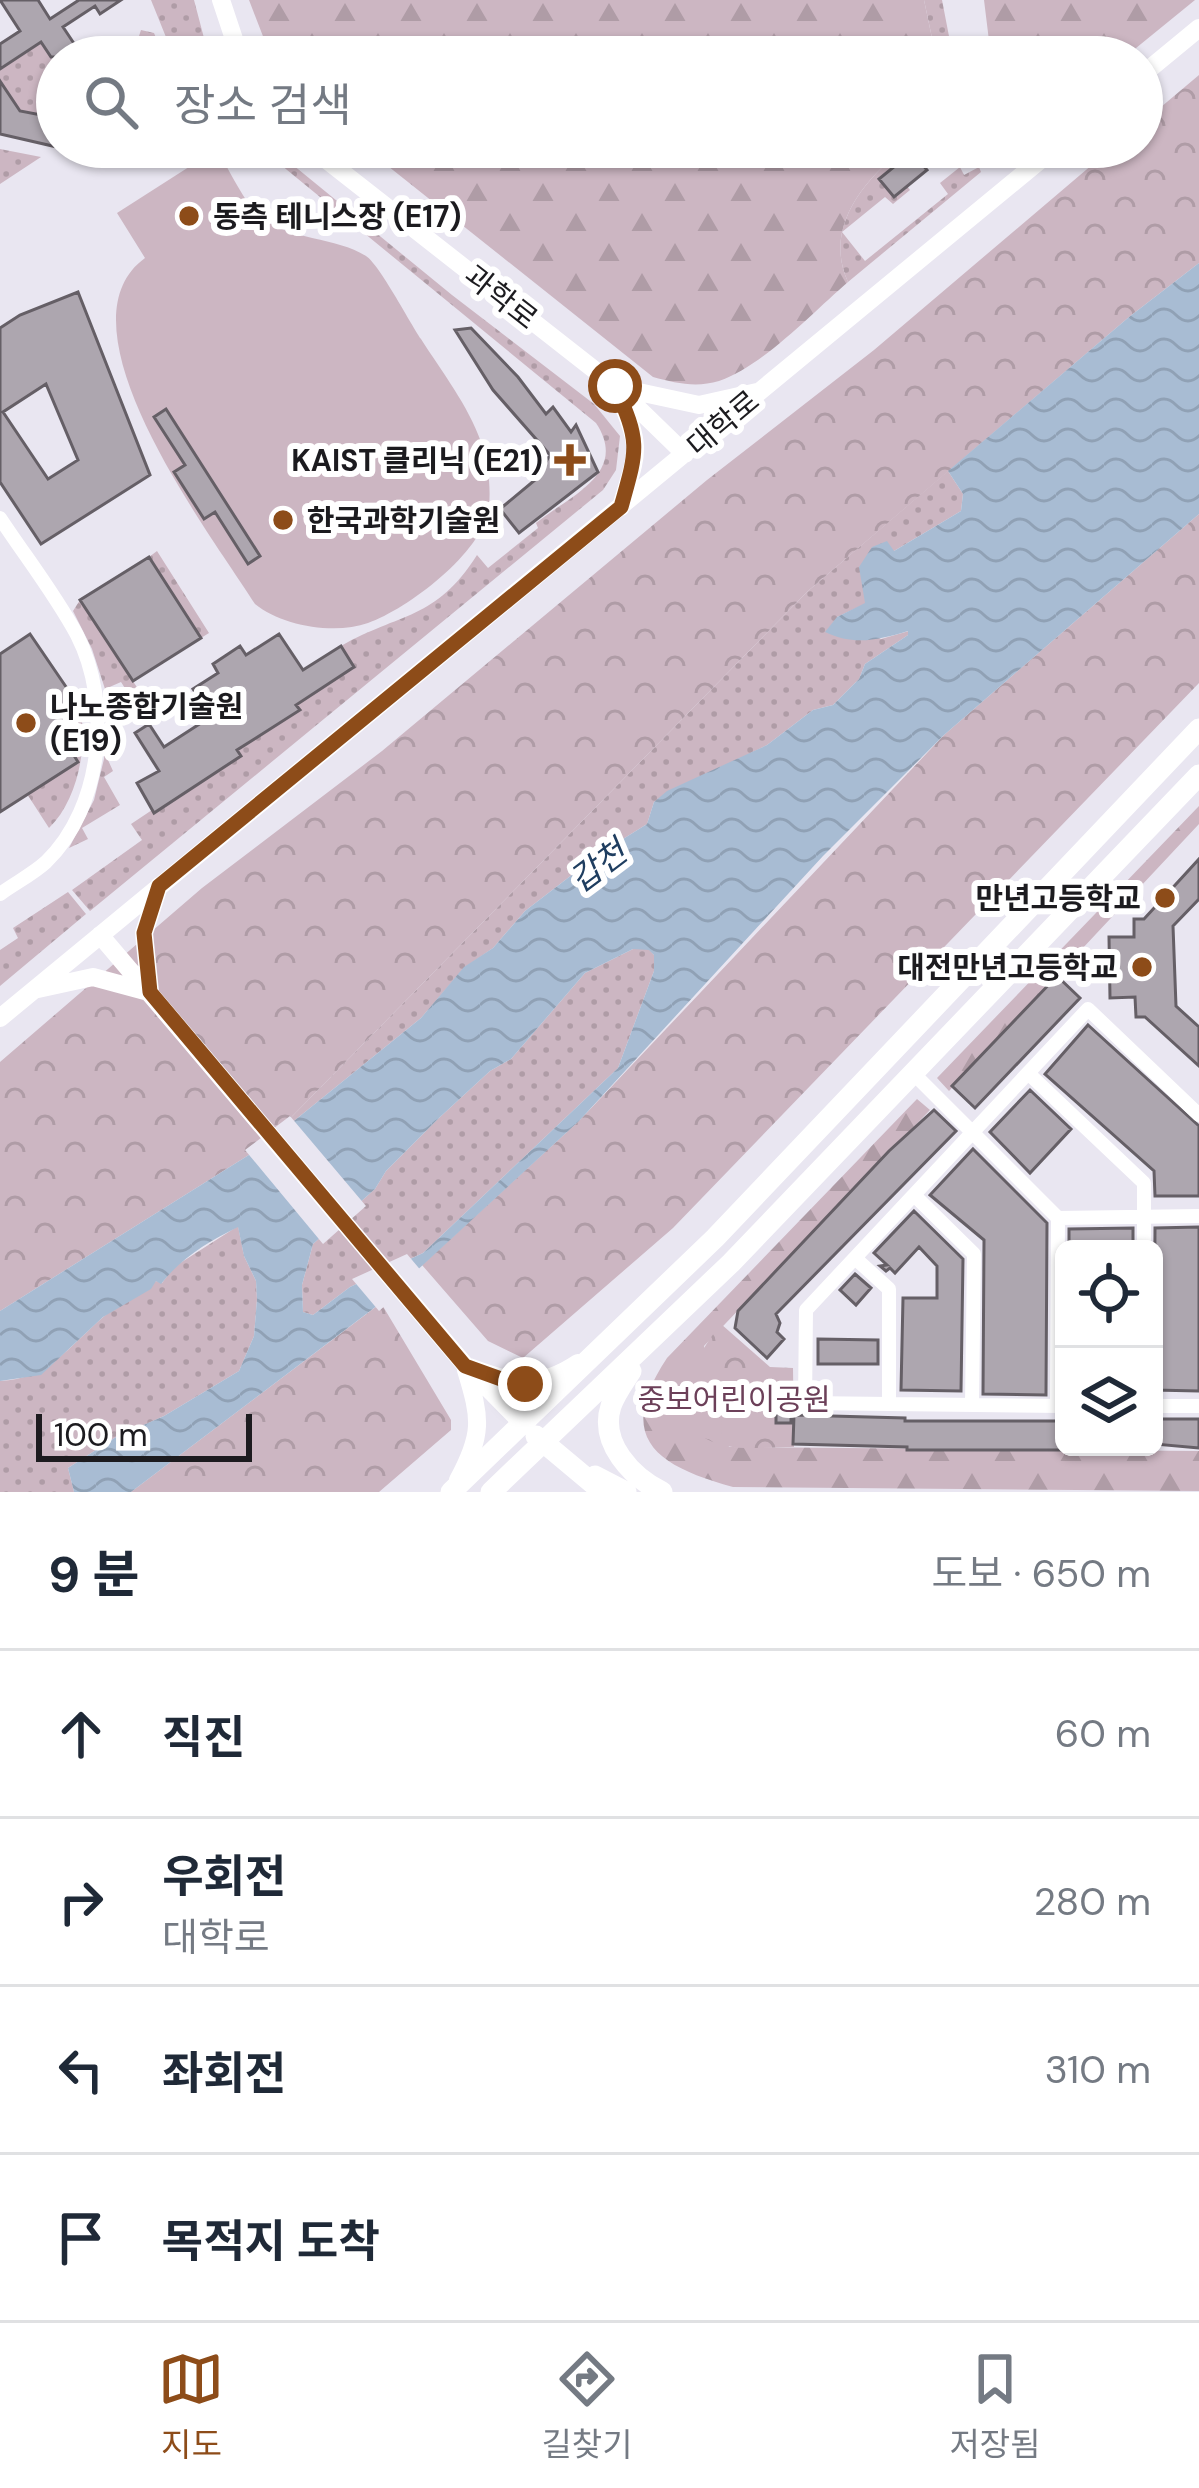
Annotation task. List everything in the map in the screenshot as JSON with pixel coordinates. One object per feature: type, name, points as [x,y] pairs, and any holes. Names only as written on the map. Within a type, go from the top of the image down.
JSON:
[{"type":"main road","points":[[221,0],[233,36]]},
{"type":"main road","points":[[1163,58],[1199,28]]},
{"type":"main road","name":"과학로","points":[[337,168],[615,386],[685,454]]},
{"type":"main road","name":"대학로","points":[[0,1018],[1031,168]]},
{"type":"main road","points":[[615,386],[700,405],[762,391]]},
{"type":"main road","points":[[615,386],[636,436],[621,507]]},
{"type":"main road","points":[[452,1491],[732,1221],[1196,738]]},
{"type":"main road","points":[[491,1492],[647,1344],[1199,775]]},
{"type":"main road","points":[[150,992],[145,939],[159,886]]},
{"type":"main road","points":[[100,934],[465,1366],[523,1424],[603,1492]]},
{"type":"main road","points":[[33,991],[85,977],[150,992]]},
{"type":"main road","points":[[465,1366],[525,1384],[551,1378],[606,1343]]},
{"type":"main road","points":[[647,1344],[611,1404],[608,1420],[618,1456],[645,1483],[662,1492]]},
{"type":"main road","points":[[452,1491],[473,1454],[479,1425],[465,1366]]},
{"type":"main road","points":[[578,1468],[626,1492]]},
{"type":"street","points":[[0,518],[77,636],[99,701],[93,773],[77,816],[47,861],[0,894]]},
{"type":"street","points":[[1055,1406],[805,1403],[806,1310],[1088,1009],[1199,1115]]},
{"type":"street","points":[[913,1073],[1058,1218],[1059,1348]]},
{"type":"street","points":[[1028,1073],[1144,1183],[1144,1240]]},
{"type":"street","points":[[914,1195],[974,1254],[971,1405]]},
{"type":"street","points":[[1058,1218],[1199,1216]]},
{"type":"street","points":[[856,1258],[889,1289],[890,1404]]},
{"type":"street","points":[[1163,1406],[1199,1406]]},
{"type":"green space","points":[[151,0],[194,0],[203,36],[166,36]]},
{"type":"green space","points":[[249,0],[924,0],[932,36],[263,36]]},
{"type":"green space","points":[[924,0],[942,0],[949,36],[932,36]]},
{"type":"green space","points":[[984,0],[1195,0],[1151,36],[988,36]]},
{"type":"green space","points":[[36,45],[36,114],[20,111],[0,81],[0,69]]},
{"type":"green space","points":[[1199,75],[1199,263],[1129,317],[808,591],[263,1146],[0,1311],[0,1062],[202,888],[382,751],[707,480],[874,350],[1088,168],[1163,168],[1163,105]]},
{"type":"green space","points":[[0,149],[36,156],[36,160],[0,184]]},
{"type":"green space","points":[[187,168],[228,168],[262,218],[286,231],[354,250],[372,261],[462,402],[483,449],[489,506],[484,523],[442,576],[385,616],[355,627],[309,626],[279,618],[255,604],[177,483],[127,379],[116,331],[121,290],[145,258],[117,213]]},
{"type":"green space","points":[[285,168],[297,168],[594,404],[620,436],[616,470],[603,490],[90,911],[72,890],[142,840],[131,824],[240,757],[237,750],[354,668],[341,646],[431,604],[477,555],[488,568],[538,528],[536,523],[592,481],[605,456],[596,423]]},
{"type":"green space","points":[[390,168],[883,168],[863,190],[844,224],[842,262],[848,282],[786,338],[735,374],[694,384],[653,377]]},
{"type":"green space","points":[[883,168],[892,168],[879,179],[894,197],[907,186],[910,190],[893,204],[885,197],[843,231],[863,190]]},
{"type":"green space","points":[[959,168],[964,175],[979,168],[981,172],[848,282],[843,233],[865,261],[948,194],[940,183]]},
{"type":"green space","points":[[948,471],[963,494],[961,511],[894,551],[865,604],[837,617],[881,639],[909,631],[908,635],[865,664],[859,679],[833,705],[813,710],[767,745],[654,802],[647,824],[525,911],[493,948],[464,968],[421,1018],[263,1146],[808,591]]},
{"type":"green space","points":[[1199,514],[1199,683],[673,1228],[523,1358],[488,1341],[422,1265],[579,1121],[944,735]]},
{"type":"green space","points":[[157,551],[209,633],[201,638],[149,557]]},
{"type":"green space","points":[[80,600],[142,695],[153,689],[163,706],[144,718],[121,682],[105,689],[73,611]]},
{"type":"green space","points":[[111,711],[108,760],[113,771],[104,777],[120,805],[82,828],[88,839],[69,848],[94,800],[104,759],[106,714]]},
{"type":"green space","points":[[81,714],[78,774],[67,804],[49,828],[27,794],[62,736],[64,723]]},
{"type":"green space","points":[[1199,806],[1199,824],[949,1091],[937,1078]]},
{"type":"green space","points":[[68,892],[86,914],[0,986],[0,950],[18,938],[13,928]]},
{"type":"green space","points":[[633,949],[649,949],[654,971],[618,1068],[423,1253],[350,1287],[313,1315],[303,1312],[302,1285],[313,1244],[375,1189],[386,1171],[439,1118],[490,1071],[511,1059],[585,973]]},
{"type":"green space","points":[[917,1099],[930,1110],[704,1346],[729,1447],[1055,1450],[1055,1456],[1163,1456],[1163,1451],[1199,1451],[1199,1491],[733,1487],[683,1469],[651,1445],[644,1428],[644,1409],[667,1358]]},
{"type":"green space","points":[[238,1226],[257,1299],[254,1336],[239,1371],[68,1468],[74,1492],[0,1492],[0,1381],[44,1368],[115,1308],[156,1281],[162,1283],[174,1267]]},
{"type":"green space","points":[[381,1303],[451,1420],[451,1430],[379,1492],[131,1492]]},
{"type":"green space","name":"중보어린이공원","points":[[721,1324],[770,1367],[793,1368],[794,1447],[726,1446],[704,1438],[691,1425],[685,1410],[691,1374]]},
{"type":"green space","points":[[721,1407],[765,1407],[765,1434],[722,1434]]},
{"type":"water","name":"갑천","points":[[1199,263],[1199,514],[944,735],[823,856],[579,1121],[386,1299],[131,1492],[74,1492],[68,1468],[239,1371],[254,1336],[257,1299],[256,1281],[238,1227],[196,1251],[161,1284],[156,1281],[151,1289],[103,1317],[41,1375],[0,1381],[0,1311],[263,1146],[421,1018],[464,967],[493,948],[525,911],[647,824],[654,802],[667,791],[767,745],[813,710],[833,705],[859,679],[865,664],[908,635],[908,631],[856,640],[825,632],[837,617],[865,603],[859,567],[872,547],[887,541],[894,551],[961,511],[963,494],[948,471]],"holes":[[[633,949],[654,955],[654,971],[618,1068],[423,1253],[350,1287],[313,1315],[303,1312],[302,1285],[313,1244],[375,1189],[386,1171],[439,1118],[490,1071],[511,1059],[585,973]]]},
{"type":"pier","points":[[290,1116],[366,1206],[323,1244],[245,1150]]},
{"type":"pier","points":[[407,1254],[423,1273],[379,1311],[352,1279]]},
{"type":"building","points":[[0,0],[38,0],[50,19],[79,0],[121,0],[100,14],[95,6],[63,27],[69,36],[36,36],[36,45],[0,69],[0,44],[20,31]]},
{"type":"building","points":[[0,81],[20,111],[36,114],[36,142],[0,134]]},
{"type":"building","points":[[892,168],[927,170],[894,197],[879,179]]},
{"type":"building","points":[[78,292],[150,475],[41,544],[0,482],[0,328]],"holes":[[[46,384],[78,460],[48,479],[3,412]]]},
{"type":"building","name":"KAIST 클리닉 (E21)","points":[[471,328],[546,414],[553,407],[571,432],[576,425],[598,472],[519,533],[500,509],[535,480],[550,455],[493,390],[455,330]]},
{"type":"building","points":[[166,409],[260,556],[248,564],[215,512],[204,519],[174,472],[185,465],[154,417]]},
{"type":"building","points":[[149,557],[201,638],[133,681],[80,600]]},
{"type":"building","name":"나노종합기술원 (E19)","points":[[30,634],[75,700],[67,705],[62,736],[78,762],[0,812],[0,654]]},
{"type":"building","points":[[279,634],[303,670],[341,646],[354,667],[296,705],[300,710],[237,750],[241,756],[154,813],[137,783],[159,771],[135,733],[149,724],[164,747],[201,723],[192,707],[201,701],[193,689],[218,673],[213,664],[240,646],[246,655]]},
{"type":"building","name":"대전만년고등학교","points":[[1199,859],[1199,899],[1173,926],[1176,1006],[1199,1027],[1199,1066],[1145,1017],[1136,1017],[1135,997],[1110,998],[1109,937],[1134,937],[1134,919],[1144,919]]},
{"type":"building","points":[[1057,976],[1080,998],[975,1108],[952,1086]]},
{"type":"building","points":[[1088,1025],[1199,1126],[1199,1196],[1155,1196],[1154,1171],[1045,1074]]},
{"type":"building","points":[[1030,1090],[1071,1129],[1030,1173],[990,1132]]},
{"type":"building","points":[[934,1110],[956,1131],[776,1314],[777,1332],[784,1339],[767,1358],[735,1328],[738,1311]]},
{"type":"building","points":[[973,1149],[1047,1223],[1046,1395],[983,1394],[984,1240],[930,1195]]},
{"type":"building","points":[[914,1211],[963,1259],[961,1391],[901,1390],[903,1298],[937,1298],[937,1266],[919,1247],[895,1273],[880,1266],[887,1265],[874,1253]]},
{"type":"building","points":[[1199,1227],[1199,1391],[1163,1390],[1163,1240],[1155,1240],[1155,1228]]},
{"type":"building","points":[[1133,1228],[1133,1240],[1069,1240],[1069,1229]]},
{"type":"building","points":[[855,1274],[871,1288],[856,1305],[840,1290]]},
{"type":"building","points":[[818,1339],[878,1340],[878,1364],[818,1364]]},
{"type":"building","points":[[791,1402],[791,1423],[776,1423],[776,1403]]},
{"type":"building","points":[[794,1415],[1055,1421],[1055,1450],[793,1444]]},
{"type":"building","points":[[1163,1419],[1199,1419],[1199,1448],[1163,1445]]},
{"type":"place","name":"동측 테니스장 (E17)","points":[[189,216]]},
{"type":"place","name":"KAIST 클리닉 (E21)","points":[[570,460]]},
{"type":"place","name":"한국과학기술원","points":[[283,520]]},
{"type":"place","name":"나노종합기술원 (E19)","points":[[26,723]]},
{"type":"place","name":"만년고등학교","points":[[1165,898]]},
{"type":"place","name":"대전만년고등학교","points":[[1142,967]]},
{"type":"route","points":[[525,1384],[465,1366],[319,1194],[150,992],[144,933],[159,886],[621,507],[636,436],[615,386]]}]
